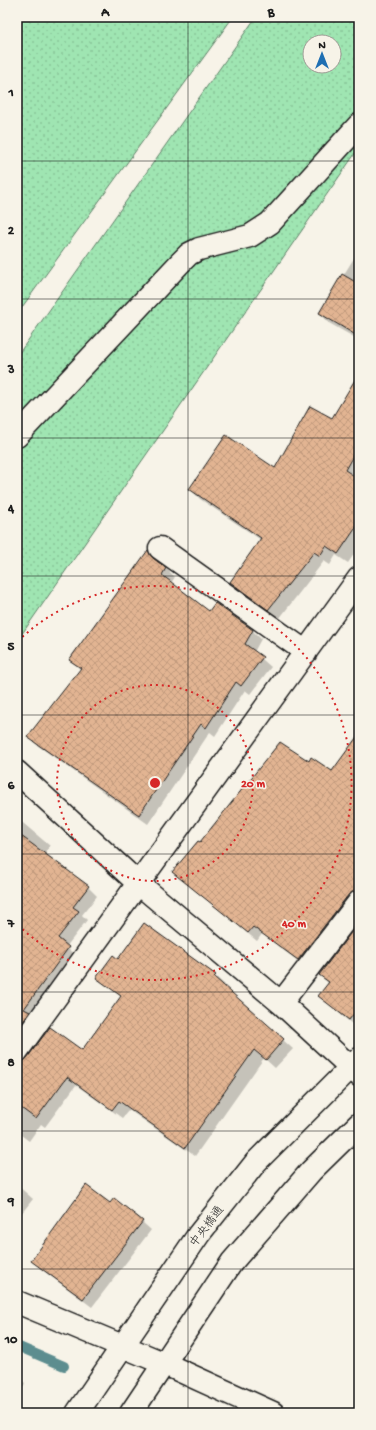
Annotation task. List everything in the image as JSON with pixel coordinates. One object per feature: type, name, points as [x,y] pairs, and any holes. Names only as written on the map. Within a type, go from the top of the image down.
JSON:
[{"type":"street","points":[[17,436],[180,262],[189,254],[199,249],[250,236],[270,223],[359,125]]},
{"type":"street","points":[[160,548],[306,652]]},
{"type":"street","points":[[17,1051],[358,582]]},
{"type":"street","points":[[17,772],[139,884],[356,1067]]},
{"type":"street","points":[[281,1003],[359,902]]},
{"type":"street","name":"中央橋通","points":[[77,1413],[199,1234],[256,1162],[356,1067]]},
{"type":"street","points":[[131,1413],[163,1363],[232,1262],[311,1171],[359,1124]]},
{"type":"street","points":[[17,1302],[163,1363],[273,1413]]},
{"type":"green space","points":[[17,17],[233,17],[17,314]]},
{"type":"green space","points":[[256,17],[359,17],[359,148],[17,641],[17,356]]},
{"type":"building","points":[[342,274],[359,284],[359,337],[319,313]]},
{"type":"building","points":[[359,373],[359,445],[345,470],[359,479],[359,523],[338,554],[326,546],[320,556],[314,552],[268,610],[230,582],[261,538],[189,489],[226,435],[275,468],[310,406],[332,418]]},
{"type":"building","points":[[148,550],[153,558],[166,568],[162,575],[209,611],[215,603],[253,630],[245,644],[263,657],[241,686],[236,682],[206,728],[201,724],[139,815],[27,737],[81,668],[69,660]]},
{"type":"building","points":[[359,734],[359,890],[349,894],[298,960],[253,927],[248,933],[172,872],[198,841],[200,842],[280,742],[309,761],[311,757],[332,771]]},
{"type":"building","points":[[17,833],[89,886],[73,907],[79,911],[58,938],[69,947],[24,1009],[30,1012],[17,1030]]},
{"type":"building","points":[[359,922],[359,1007],[349,1020],[318,996],[329,982],[319,975]]},
{"type":"building","points":[[144,923],[216,975],[214,977],[284,1039],[266,1060],[254,1050],[185,1148],[119,1101],[112,1110],[67,1077],[36,1119],[17,1105],[17,1063],[22,1062],[27,1058],[50,1027],[82,1050],[121,996],[96,978],[113,955],[118,959]]},
{"type":"building","points":[[86,1185],[110,1203],[114,1198],[143,1221],[83,1299],[31,1261]]},
{"type":"waterway","points":[[17,1346],[64,1366]]}]
